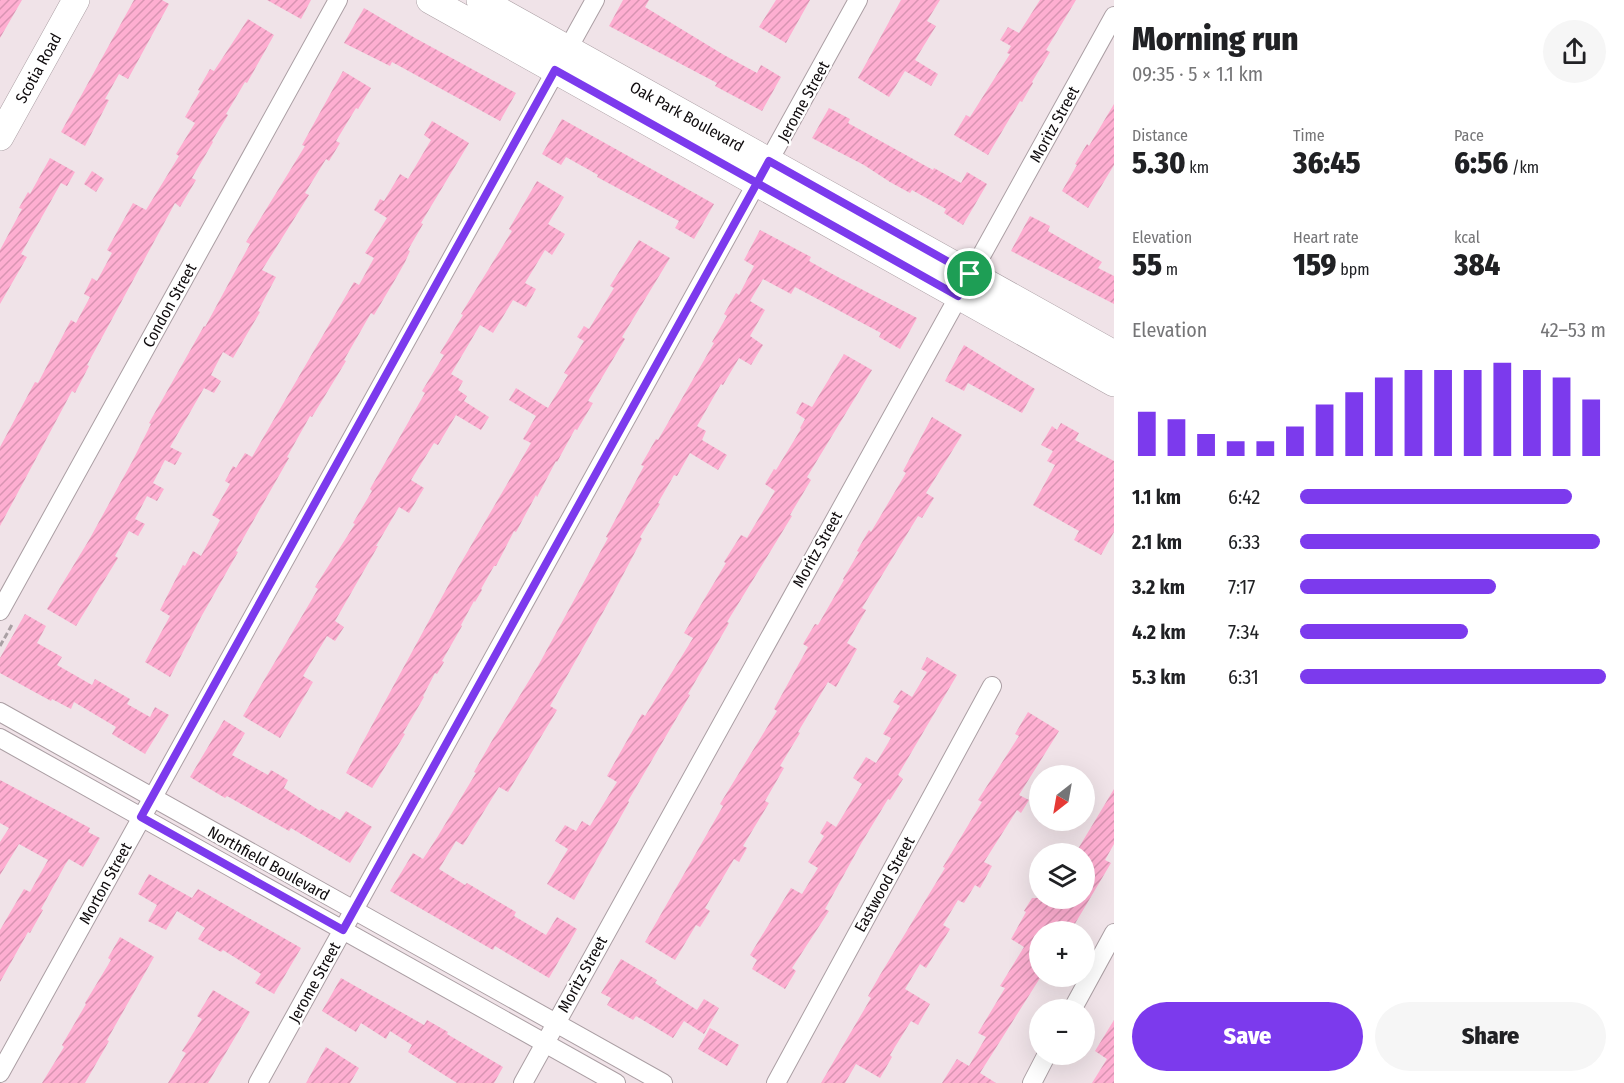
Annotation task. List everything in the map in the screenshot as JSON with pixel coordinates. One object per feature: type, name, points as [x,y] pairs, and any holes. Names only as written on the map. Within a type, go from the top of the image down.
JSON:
[{"type":"street","name":"Scotia Road","points":[[0,136],[76,0]]},
{"type":"street","name":"Condon Street","points":[[0,611],[338,0]]},
{"type":"street","name":"Oak Park Boulevard","points":[[430,0],[561,60],[763,172],[964,285],[1114,383]]},
{"type":"street","name":"Oak Park Boulevard","points":[[480,0],[561,60]]},
{"type":"street","name":"Morton Street","points":[[0,1073],[595,0]]},
{"type":"street","name":"Jerome Street","points":[[258,1083],[858,0]]},
{"type":"street","name":"Moritz Street","points":[[522,1083],[1114,16]]},
{"type":"street","name":"Oak Park Boulevard","points":[[964,285],[1114,354]]},
{"type":"street","name":"Eastwood Street","points":[[776,1083],[992,686]]},
{"type":"street","name":"Northfield Boulevard","points":[[0,712],[663,1083]]},
{"type":"street","name":"Northfield Boulevard","points":[[0,738],[616,1083]]},
{"type":"street","points":[[1078,999],[1114,933]]},
{"type":"street","points":[[1032,1083],[1041,1065]]},
{"type":"building","points":[[0,0],[22,0],[0,38]]},
{"type":"building","points":[[134,0],[162,0],[169,4],[128,79],[119,74],[105,99],[109,100],[85,146],[61,132]]},
{"type":"building","points":[[267,0],[311,0],[301,19]]},
{"type":"building","points":[[623,0],[649,0],[645,7],[724,55],[757,73],[761,65],[781,77],[762,111],[715,86],[717,83],[609,26]]},
{"type":"building","points":[[776,0],[810,0],[786,43],[759,27]]},
{"type":"building","points":[[901,0],[940,0],[927,21],[936,26],[915,60],[938,74],[931,86],[905,71],[889,97],[858,78]]},
{"type":"building","points":[[1040,0],[1076,0],[1046,50],[1050,52],[1033,83],[988,155],[954,135],[966,115],[970,117],[1010,54],[1007,53],[1011,46],[1000,40],[1008,27],[1019,33]]},
{"type":"building","points":[[364,8],[516,93],[500,121],[392,62],[390,66],[344,43]]},
{"type":"building","points":[[248,19],[274,35],[247,83],[245,82],[226,114],[228,115],[192,178],[196,180],[180,207],[175,203],[87,365],[89,366],[75,393],[72,391],[0,526],[0,447],[35,382],[38,383],[71,320],[76,323],[90,297],[84,294],[92,278],[97,281],[112,253],[107,250],[133,203],[146,210],[179,156],[176,154],[195,123],[185,117],[200,91],[198,90],[210,69],[214,71]]},
{"type":"building","points":[[343,71],[371,88],[336,141],[340,143],[329,161],[326,159],[305,193],[309,195],[262,270],[276,277],[258,311],[260,312],[233,358],[223,352],[211,375],[221,381],[214,393],[204,388],[170,447],[182,453],[175,465],[165,460],[153,483],[164,489],[157,501],[147,496],[135,519],[145,524],[138,536],[129,531],[115,556],[118,558],[76,626],[47,609],[89,540],[133,460],[151,424],[149,423],[250,244],[246,242],[305,146],[302,145]]},
{"type":"building","points":[[1114,104],[1114,165],[1088,208],[1062,191],[1077,165],[1075,164],[1087,144],[1089,146]]},
{"type":"building","points":[[829,108],[850,119],[848,123],[933,170],[934,168],[961,183],[967,172],[987,184],[963,225],[944,213],[946,209],[912,190],[910,193],[864,165],[812,138]]},
{"type":"building","points":[[562,119],[714,204],[694,239],[675,228],[679,221],[597,177],[598,175],[566,157],[561,165],[542,154]]},
{"type":"building","points":[[432,121],[469,143],[421,223],[423,224],[396,278],[374,315],[371,313],[344,360],[346,361],[312,417],[310,416],[287,457],[289,458],[236,551],[238,552],[170,677],[145,662],[170,616],[160,610],[183,565],[185,566],[193,551],[201,556],[220,520],[212,515],[230,484],[225,481],[233,466],[236,468],[245,453],[252,457],[354,282],[359,285],[374,258],[365,253],[387,218],[374,210],[380,199],[384,201],[400,174],[408,179],[431,140],[424,135]]},
{"type":"building","points":[[50,158],[75,172],[67,186],[61,183],[21,254],[27,257],[0,304],[0,250],[22,209],[19,208],[28,192],[30,194]]},
{"type":"building","points":[[92,171],[104,179],[96,192],[84,184]]},
{"type":"building","points":[[537,181],[564,197],[548,224],[565,234],[552,255],[545,250],[525,283],[536,289],[526,307],[513,300],[493,333],[480,325],[451,374],[463,381],[458,390],[467,396],[464,401],[489,417],[481,430],[456,415],[438,445],[434,443],[411,480],[424,488],[409,513],[399,507],[376,546],[378,546],[335,621],[344,627],[335,641],[327,636],[303,676],[313,682],[280,738],[243,716],[318,589],[315,587],[355,524],[353,523],[372,491],[370,489],[425,393],[422,391],[444,355],[440,353],[512,231],[509,229]]},
{"type":"building","points":[[1030,216],[1050,226],[1048,231],[1102,262],[1098,268],[1114,276],[1114,304],[1011,251]]},
{"type":"building","points":[[760,230],[811,257],[809,261],[917,318],[900,349],[879,337],[881,333],[795,287],[791,294],[763,279],[750,301],[765,310],[750,336],[763,345],[751,365],[739,358],[697,426],[706,431],[702,440],[727,455],[718,470],[690,453],[677,476],[674,475],[640,537],[642,539],[607,605],[550,706],[557,710],[508,792],[499,787],[463,845],[456,841],[439,869],[516,912],[514,916],[546,935],[557,917],[577,929],[549,978],[495,946],[493,950],[390,891],[413,853],[423,859],[538,666],[608,538],[606,537],[644,466],[641,465],[714,343],[712,342],[727,316],[724,314],[736,293],[739,295],[754,266],[744,260]]},
{"type":"building","points":[[639,240],[670,258],[622,337],[625,339],[588,401],[593,403],[577,430],[575,429],[516,532],[514,531],[461,625],[442,661],[444,662],[437,674],[435,673],[403,733],[405,734],[372,788],[346,773],[455,573],[531,443],[523,439],[536,416],[509,400],[516,388],[548,408],[568,375],[564,373],[584,341],[577,337],[584,326],[589,329],[614,288],[610,286]]},
{"type":"building","points":[[964,345],[1035,389],[1022,413],[968,383],[964,391],[945,381]]},
{"type":"building","points":[[844,354],[872,370],[807,477],[811,480],[790,515],[792,516],[727,622],[729,623],[688,694],[690,695],[574,900],[547,884],[568,849],[555,841],[565,825],[576,831],[582,821],[590,826],[617,782],[607,776],[642,714],[645,716],[693,638],[684,633],[741,535],[747,538],[775,491],[765,484],[801,429],[805,419],[796,413],[802,402],[812,407]]},
{"type":"building","points":[[932,417],[962,435],[926,493],[934,498],[922,518],[918,516],[862,608],[866,610],[847,643],[857,649],[836,687],[828,682],[798,732],[800,733],[780,766],[784,768],[765,801],[769,803],[743,846],[747,848],[739,862],[734,859],[705,908],[710,911],[700,927],[696,925],[675,960],[645,942],[723,806],[720,804],[777,711],[774,709],[808,647],[803,644],[815,624],[818,625],[869,530],[871,532],[906,473],[903,471]]},
{"type":"building","points":[[1061,423],[1079,433],[1075,440],[1114,461],[1114,532],[1101,555],[1074,540],[1079,531],[1033,505],[1055,465],[1047,461],[1053,451],[1041,445],[1052,426],[1057,430]]},
{"type":"building","points":[[25,614],[46,626],[37,643],[62,657],[57,665],[92,685],[95,679],[130,699],[127,704],[150,717],[155,707],[169,715],[145,754],[112,734],[116,727],[74,702],[71,709],[52,699],[51,701],[0,673],[0,658]]},
{"type":"building","points":[[927,657],[957,675],[898,775],[903,779],[862,842],[825,909],[829,911],[792,968],[796,971],[785,989],[752,969],[757,960],[750,955],[791,888],[802,894],[818,868],[808,862],[824,836],[820,833],[827,821],[836,827],[862,784],[853,778],[866,757],[876,763],[891,738],[883,734],[900,706],[893,702],[901,690],[912,697],[927,672],[921,669]]},
{"type":"building","points":[[1028,712],[1059,731],[1038,765],[1029,765],[1029,779],[1019,795],[1029,800],[1021,813],[1017,810],[984,862],[992,866],[980,888],[975,885],[964,903],[958,900],[943,925],[950,929],[926,968],[920,964],[905,989],[930,1004],[918,1025],[911,1021],[890,1055],[892,1057],[880,1078],[856,1064],[845,1083],[821,1083],[871,998],[868,996],[880,975],[982,802],[978,800],[1019,736],[1015,734]]},
{"type":"building","points":[[224,720],[245,733],[232,755],[268,775],[271,770],[288,780],[284,788],[320,811],[321,809],[340,820],[346,811],[372,827],[350,863],[291,828],[289,831],[190,777]]},
{"type":"building","points":[[0,780],[90,828],[88,832],[100,838],[83,867],[69,859],[41,909],[43,910],[0,982],[0,930],[24,889],[30,892],[48,860],[19,844],[0,875],[0,842],[9,828],[0,823]]},
{"type":"building","points":[[1114,789],[1114,844],[1105,860],[1111,863],[1095,890],[1095,843],[1082,843],[1089,831],[1095,831],[1095,821]]},
{"type":"building","points":[[149,874],[192,898],[198,889],[301,948],[274,994],[255,983],[261,974],[223,950],[221,952],[198,939],[205,928],[177,911],[166,930],[148,921],[157,905],[138,894]]},
{"type":"building","points":[[1029,903],[1029,909],[1084,909],[1077,921],[1029,921],[1029,987],[1034,987],[980,1073],[996,1083],[942,1083],[957,1059],[969,1066],[986,1037],[978,1033],[1005,988],[1000,986],[1024,947],[1011,939],[1026,912],[1024,911]]},
{"type":"building","points":[[120,937],[154,957],[85,1083],[42,1083],[111,960],[108,958]]},
{"type":"building","points":[[621,959],[657,980],[655,983],[697,1010],[704,999],[719,1008],[704,1034],[684,1021],[673,1038],[636,1016],[633,1020],[607,1005],[611,998],[601,993]]},
{"type":"building","points":[[341,978],[424,1025],[427,1020],[503,1067],[494,1083],[457,1083],[408,1052],[412,1045],[390,1031],[386,1039],[361,1023],[356,1032],[322,1011]]},
{"type":"building","points":[[213,990],[250,1012],[208,1083],[168,1083],[186,1053],[182,1051],[202,1019],[197,1016]]},
{"type":"building","points":[[1114,1020],[1114,1083],[1092,1083],[1107,1059],[1095,1051]]},
{"type":"building","points":[[710,1028],[739,1045],[727,1066],[698,1049]]},
{"type":"building","points":[[326,1047],[359,1068],[350,1083],[306,1083]]},
{"type":"route","points":[[970,274],[769,161],[757,183],[555,70],[141,817],[343,930],[757,183],[958,296],[970,274]]}]
